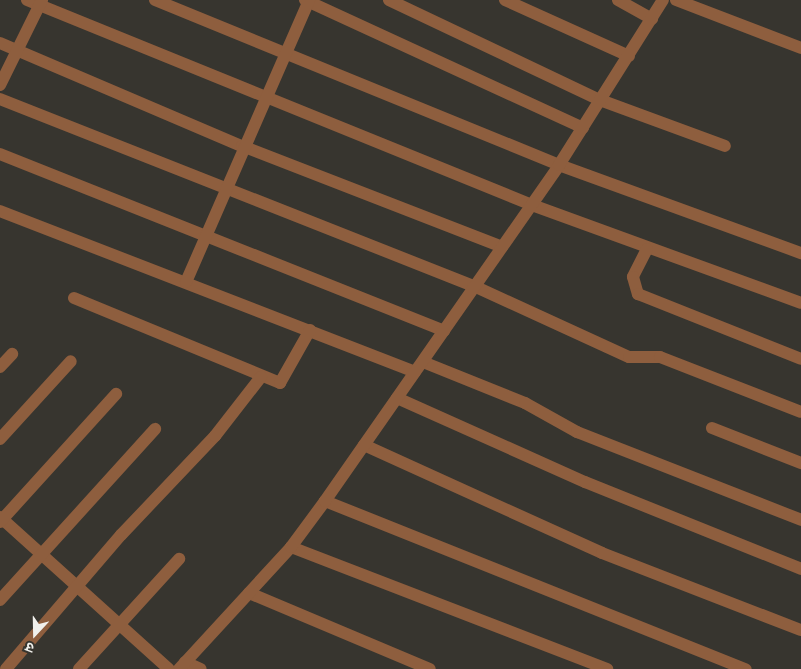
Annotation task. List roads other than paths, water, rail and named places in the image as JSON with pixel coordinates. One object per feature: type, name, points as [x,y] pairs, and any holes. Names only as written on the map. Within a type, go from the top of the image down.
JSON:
[{"type":"street","points":[[26,0],[41,3],[532,205],[647,249],[801,303]]},
{"type":"street","points":[[155,0],[559,165],[801,253]]},
{"type":"street","points":[[186,282],[242,146],[307,0],[583,128]]},
{"type":"street","points":[[389,0],[600,100],[725,146]]},
{"type":"street","points":[[505,0],[629,56]]},
{"type":"street","points":[[618,0],[652,19]]},
{"type":"street","points":[[182,666],[291,547],[325,501],[532,205],[664,0]]},
{"type":"street","points":[[676,0],[801,48]]},
{"type":"street","points":[[0,85],[19,52],[41,3]]},
{"type":"street","points":[[0,43],[242,146],[502,247]]},
{"type":"street","points":[[0,99],[476,287],[633,359],[660,356],[801,412]]},
{"type":"street","points":[[0,154],[205,238],[444,331]]},
{"type":"street","points":[[0,211],[416,372]]},
{"type":"street","points":[[647,249],[634,277],[638,294],[801,359]]},
{"type":"street","points":[[74,298],[261,377],[283,382],[310,330]]},
{"type":"street","points":[[0,367],[12,354]]},
{"type":"street","points":[[0,439],[71,361]]},
{"type":"street","points":[[423,362],[526,402],[577,432],[801,520]]},
{"type":"street","points":[[6,669],[76,586],[215,436],[261,377]]},
{"type":"street","points":[[116,394],[1,519],[169,669]]},
{"type":"street","points":[[397,398],[585,482],[801,569]]},
{"type":"street","points":[[712,428],[801,463]]},
{"type":"street","points":[[0,600],[40,553],[155,429]]},
{"type":"street","points":[[364,445],[602,553],[801,630]]},
{"type":"street","points":[[325,501],[746,669]]},
{"type":"street","points":[[291,547],[607,669]]},
{"type":"street","points":[[79,669],[179,559]]},
{"type":"street","points":[[249,593],[430,669]]},
{"type":"street","points":[[182,666],[200,669]]}]
